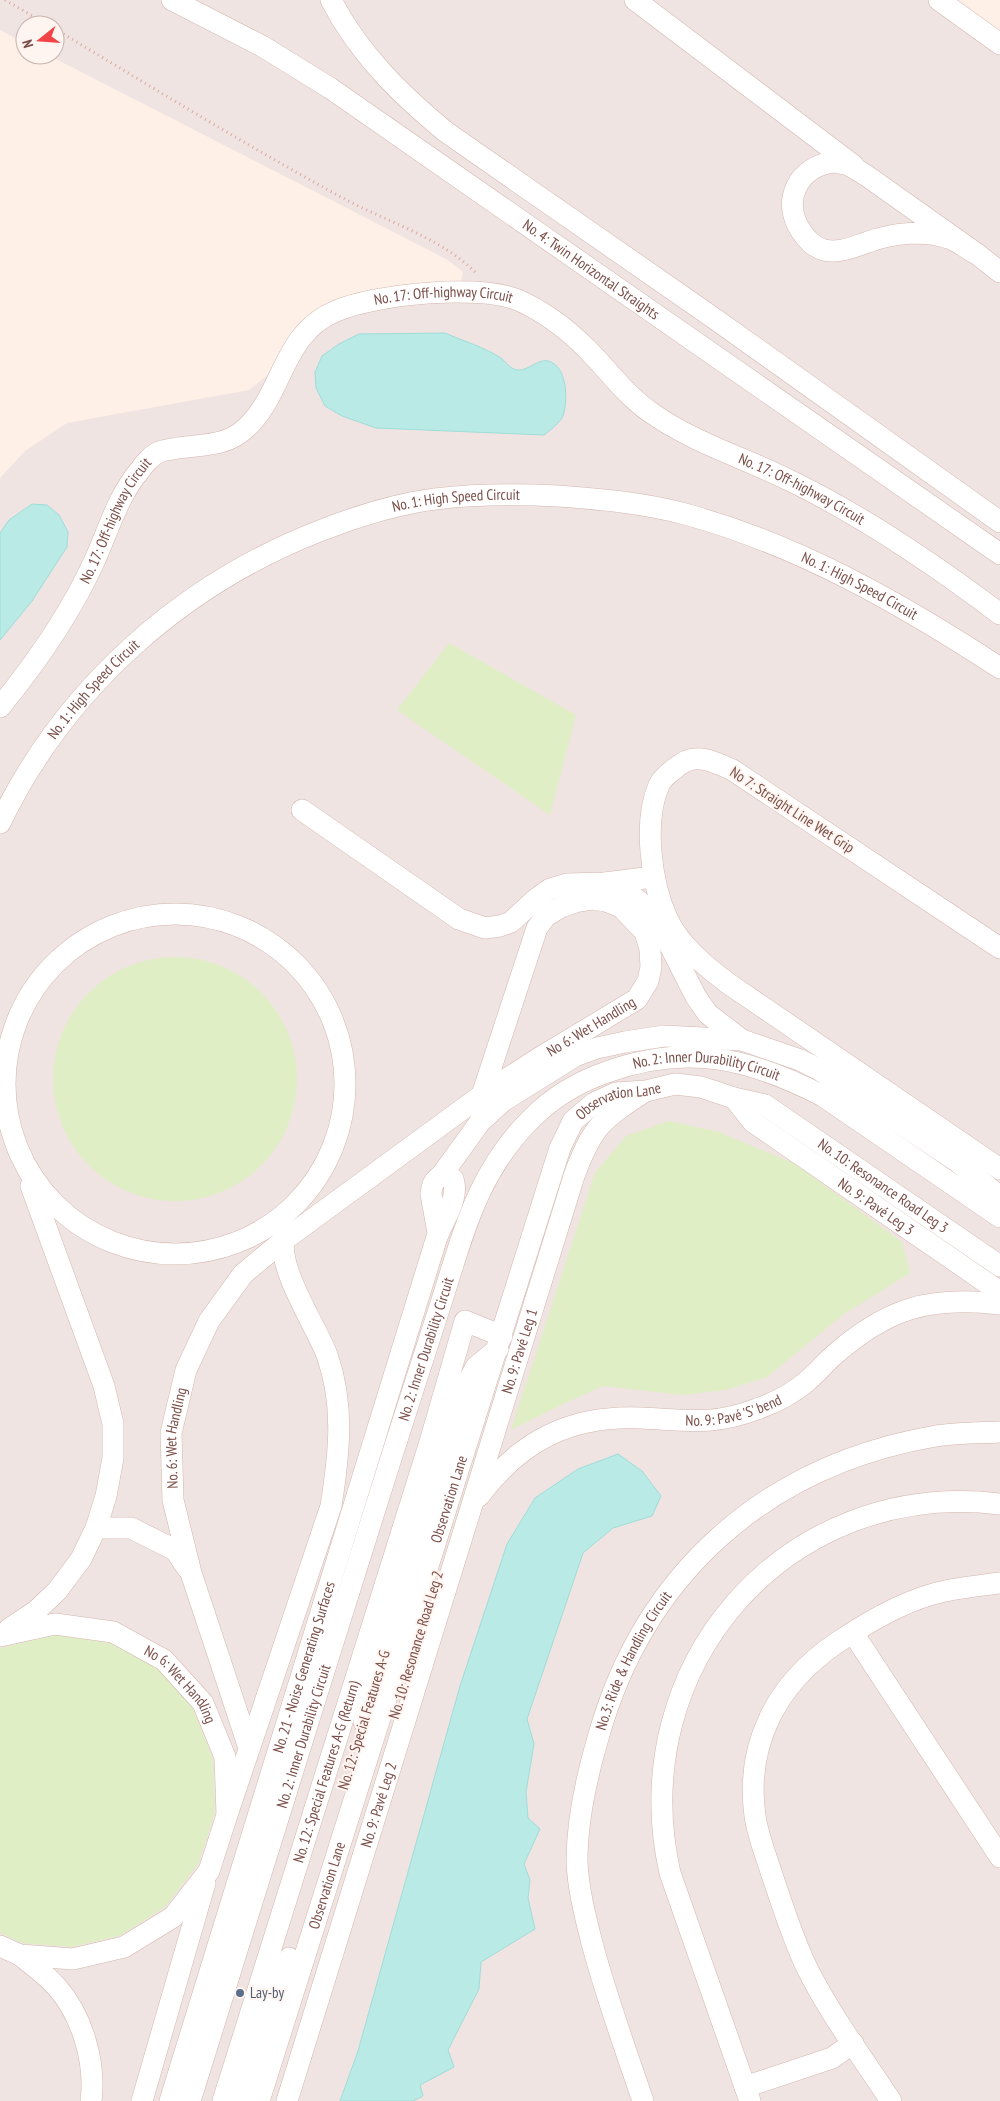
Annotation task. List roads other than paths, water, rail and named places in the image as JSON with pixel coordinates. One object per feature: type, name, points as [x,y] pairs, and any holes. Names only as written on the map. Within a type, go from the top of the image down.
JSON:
[{"type":"street","name":"No. 4: Twin Horizontal Straights","points":[[172,0],[262,46],[330,88],[1000,554]]},
{"type":"street","name":"No. 4: Twin Horizontal Straights","points":[[331,0],[373,63],[409,101],[446,132],[715,319],[1000,522]]},
{"type":"street","points":[[635,0],[867,176],[1000,272]]},
{"type":"street","points":[[939,0],[1000,44]]},
{"type":"street","points":[[867,176],[849,165],[834,162],[815,167],[800,179],[793,193],[793,213],[798,228],[810,242],[824,250],[836,251],[897,235],[930,235],[951,239],[977,254]]},
{"type":"street","name":"No. 17: Off-highway Circuit","points":[[0,707],[37,660],[76,597],[94,563],[106,529],[130,483],[142,466],[159,452],[181,447],[210,446],[228,440],[244,431],[259,416],[296,343],[313,325],[334,312],[356,304],[429,294],[484,292],[517,300],[551,319],[587,348],[621,387],[651,413],[687,435],[796,484],[851,514],[912,553],[1000,614]]},
{"type":"street","name":"No. 1: High Speed Circuit","points":[[0,823],[29,771],[63,722],[104,674],[160,621],[236,571],[300,538],[342,522],[388,509],[432,500],[488,494],[561,496],[634,504],[683,514],[778,545],[834,571],[947,633],[1000,668]]},
{"type":"street","name":"No 7: Straight Line Wet Grip","points":[[1000,948],[731,769],[711,761],[694,758],[678,766],[659,783],[651,821],[653,877],[667,919],[677,935],[703,964],[729,984],[1000,1169]]},
{"type":"street","points":[[302,810],[459,919],[485,928],[511,922],[550,889],[567,884],[605,883],[653,877]]},
{"type":"street","points":[[605,883],[635,898],[649,910],[659,924],[696,997],[708,1014],[742,1040],[800,1060],[818,1069],[958,1162],[1000,1196]]},
{"type":"street","name":"No 6: Wet Handling","points":[[284,1240],[482,1095],[636,999],[648,981],[651,967],[650,949],[645,932],[621,907],[594,899],[561,907],[546,916],[537,928],[482,1095]]},
{"type":"street","points":[[0,1635],[36,1612],[57,1591],[81,1559],[96,1528],[106,1496],[113,1458],[113,1424],[104,1386],[18,1153],[4,1095],[10,1036],[36,983],[79,941],[133,917],[192,913],[243,927],[251,932],[288,956],[322,996],[341,1046],[345,1099],[332,1150],[304,1195],[264,1230],[216,1250],[156,1254],[99,1237],[51,1202],[18,1153]]},
{"type":"street","points":[[500,926],[532,942]]},
{"type":"street","points":[[717,1021],[711,1004],[712,994],[717,986],[723,983],[729,984]]},
{"type":"street","name":"No. 21 - Noise Generating Surfaces","points":[[170,2101],[438,1233],[452,1204],[456,1186],[453,1178],[440,1176],[480,1122],[504,1101],[575,1056],[625,1042],[664,1036],[742,1040]]},
{"type":"street","name":"No. 2: Inner Durability Circuit","points":[[190,2101],[463,1234],[482,1185],[493,1165],[511,1141],[550,1102],[574,1086],[607,1072],[652,1059],[677,1056],[730,1061],[759,1068],[823,1096],[1000,1217]]},
{"type":"street","name":"Observation Lane","points":[[259,2101],[560,1148],[572,1121],[594,1103],[616,1093],[646,1091],[675,1084],[701,1087],[734,1098],[768,1118],[1000,1277]]},
{"type":"street","points":[[564,1191],[583,1149],[596,1128],[611,1113],[646,1091]]},
{"type":"street","points":[[734,1098],[759,1114]]},
{"type":"street","name":"No. 10: Resonance Road Leg 3","points":[[759,1114],[1000,1266]]},
{"type":"street","name":"No. 9: Pavé Leg 3","points":[[759,1114],[1000,1292]]},
{"type":"street","name":"No. 9: Pavé Leg 1","points":[[470,1509],[564,1191]]},
{"type":"street","name":"No. 10: Resonance Road Leg 2","points":[[272,2101],[564,1191]]},
{"type":"street","name":"No. 6: Wet Handling","points":[[227,1815],[330,1506],[339,1458],[339,1407],[328,1356],[284,1261],[284,1240],[304,1195]]},
{"type":"street","name":"No. 6: Wet Handling","points":[[249,1748],[191,1574],[173,1500],[172,1433],[186,1370],[209,1321],[243,1274],[284,1240]]},
{"type":"street","name":"No. 9: Pavé 'S' bend","points":[[470,1509],[495,1475],[516,1456],[545,1436],[578,1424],[613,1418],[689,1422],[726,1420],[781,1399],[807,1382],[858,1335],[886,1318],[917,1306],[944,1302],[1000,1304]]},
{"type":"street","name":"No. 12: Special Features A-G (Return)","points":[[223,2101],[430,1442],[465,1321],[500,1342]]},
{"type":"street","name":"No. 12: Special Features A-G","points":[[243,2101],[361,1732],[456,1415],[468,1382],[476,1367],[500,1342]]},
{"type":"street","name":"No.3: Ride & Handling Circuit","points":[[643,2101],[586,1921],[577,1863],[578,1828],[586,1782],[607,1706],[626,1660],[651,1617],[684,1572],[723,1533],[764,1502],[813,1475],[860,1455],[937,1436],[1000,1432]]},
{"type":"street","points":[[853,2043],[832,2058],[747,2094],[670,1873],[665,1848],[662,1818],[666,1753],[677,1703],[690,1671],[721,1621],[753,1585],[792,1552],[819,1535],[855,1520],[912,1505],[951,1501],[1000,1504]]},
{"type":"street","name":"No. 9: Pavé Leg 2","points":[[287,2101],[360,1870],[470,1509]]},
{"type":"street","points":[[96,1528],[131,1528],[175,1550],[191,1574]]},
{"type":"street","points":[[892,2101],[809,1972],[791,1932],[756,1817],[753,1789],[757,1756],[764,1730],[776,1705],[793,1680],[816,1657],[853,1633],[902,1606],[933,1594],[1000,1583]]},
{"type":"street","name":"No 6: Wet Handling","points":[[0,1635],[55,1624],[113,1632],[164,1660],[203,1703],[225,1757],[227,1815],[142,2101]]},
{"type":"street","points":[[853,1633],[1000,1857]]},
{"type":"street","name":"No 6: Wet Handling","points":[[20,1955],[73,1959],[124,1947],[173,1917],[209,1871]]},
{"type":"street","name":"No 6: Wet Handling","points":[[0,1946],[20,1955],[55,1985],[71,2005],[84,2036],[89,2059],[92,2090],[91,2101]]},
{"type":"water","points":[[445,333],[488,351],[517,370],[526,369],[544,361],[555,364],[563,377],[565,385],[566,402],[562,419],[544,435],[376,428],[342,416],[325,406],[316,388],[315,372],[322,356],[339,344],[359,334]]},
{"type":"water","points":[[32,504],[47,505],[59,515],[68,532],[67,547],[32,601],[0,640],[0,533],[9,520]]},
{"type":"water","points":[[618,1454],[642,1471],[661,1496],[652,1516],[613,1528],[583,1553],[527,1719],[534,1744],[526,1792],[528,1818],[540,1829],[524,1864],[530,1880],[528,1898],[535,1929],[481,1962],[479,1989],[448,2050],[454,2067],[420,2085],[423,2096],[413,2101],[340,2101],[358,2051],[460,1686],[507,1544],[535,1498],[578,1469]]},
{"type":"place","name":"Lay-by","points":[[240,1993]]}]
